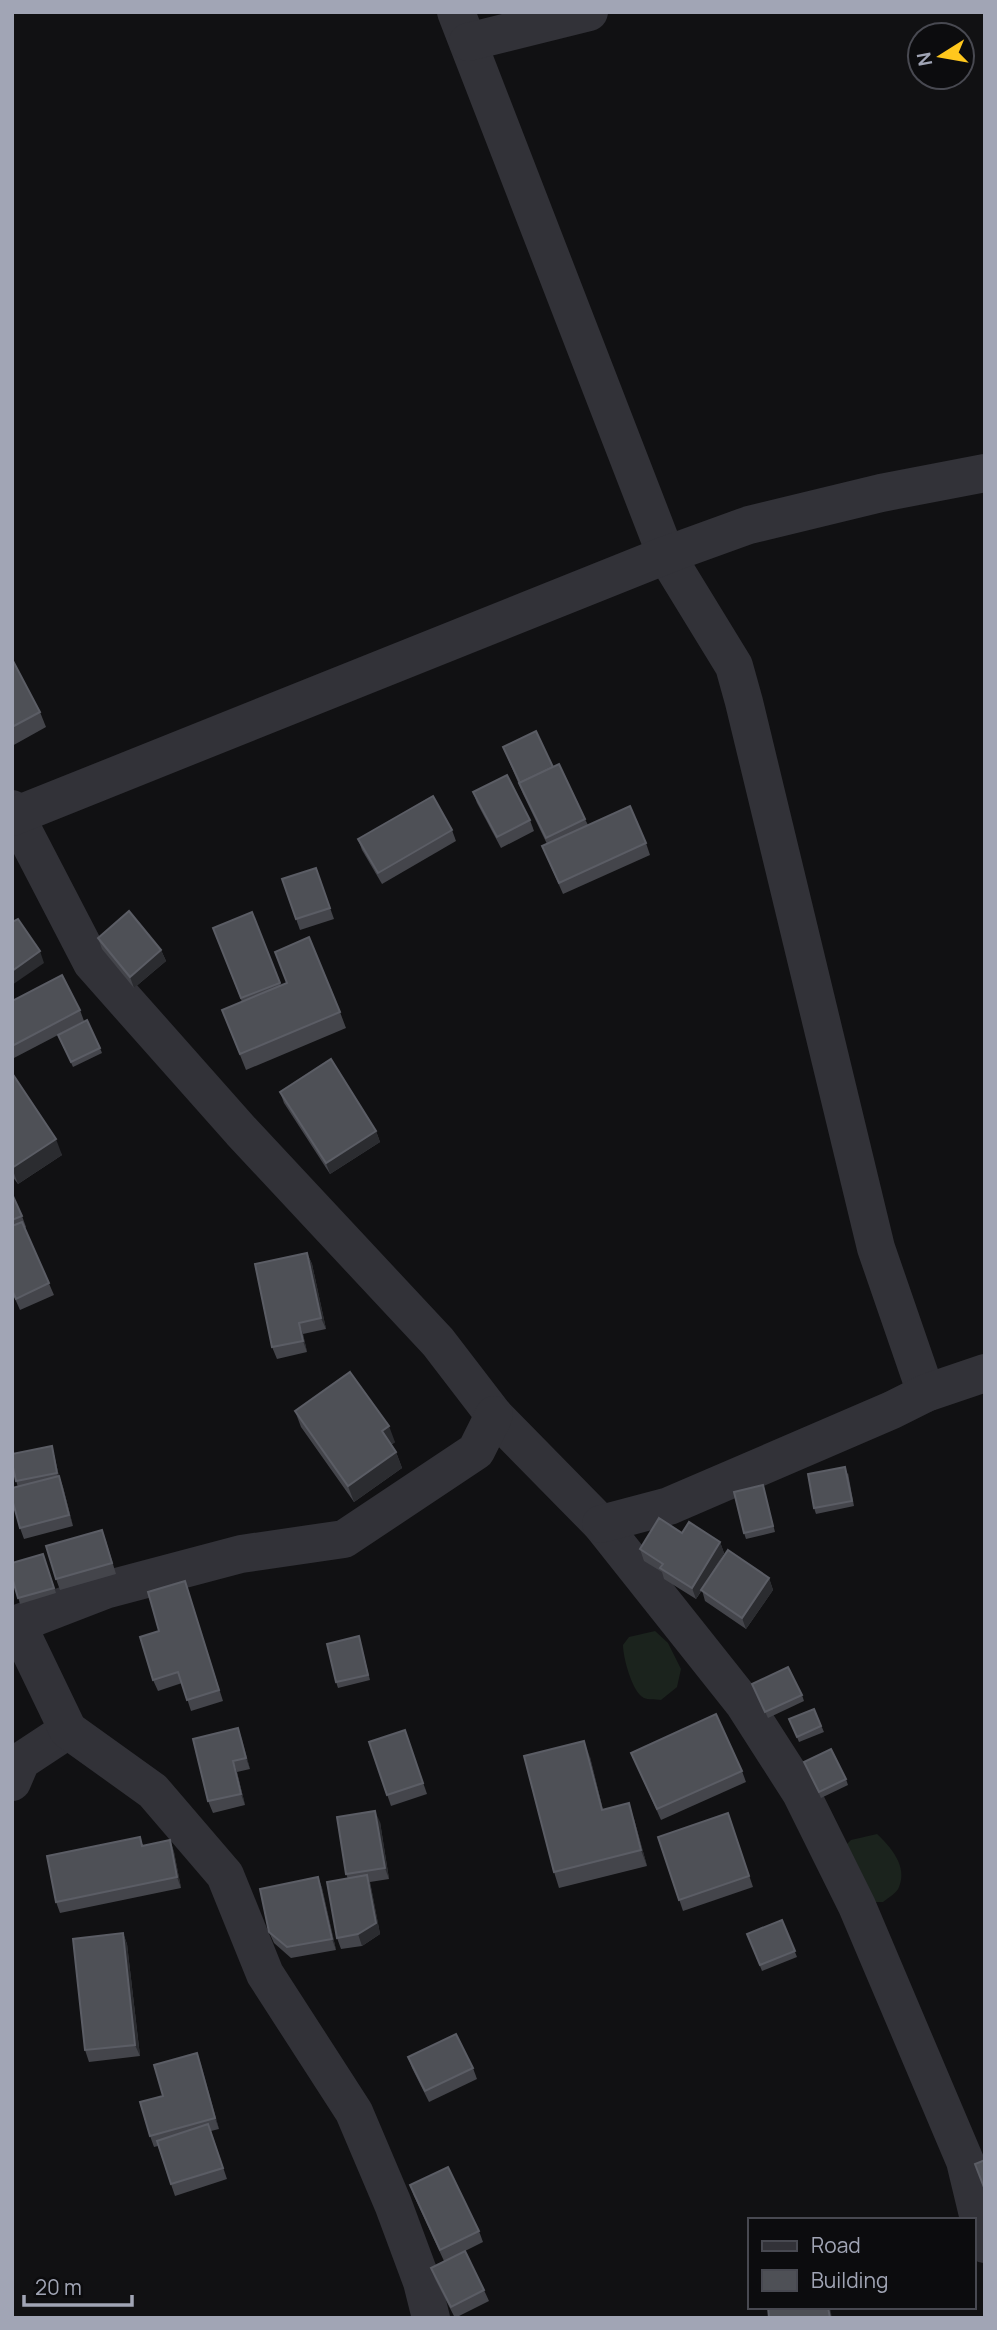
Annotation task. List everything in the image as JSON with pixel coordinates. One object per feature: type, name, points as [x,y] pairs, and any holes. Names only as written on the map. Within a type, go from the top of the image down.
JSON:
[{"type":"street","points":[[589,12],[462,27],[666,555],[734,666],[876,1248],[926,1393]]},
{"type":"street","points":[[985,473],[881,493],[749,525],[666,555],[14,814],[92,963],[241,1131],[438,1342],[494,1415],[601,1524],[744,1704],[801,1793],[857,1906],[965,2161],[985,2244]]},
{"type":"street","points":[[601,1524],[669,1506],[926,1393],[985,1373]]},
{"type":"street","points":[[432,2318],[422,2282],[393,2204],[354,2112],[265,1974],[225,1875],[153,1791],[68,1730],[15,1621],[105,1590],[229,1558],[344,1539],[476,1451],[494,1415]]},
{"type":"street","points":[[12,1782],[21,1761],[68,1730]]},
{"type":"shaded area","points":[[655,1631],[668,1643],[681,1669],[677,1687],[661,1700],[646,1699],[636,1689],[623,1650],[629,1637]]},
{"type":"shaded area","points":[[877,1834],[897,1858],[901,1880],[896,1891],[883,1902],[867,1902],[844,1847],[851,1840]]},
{"type":"building","points":[[12,659],[40,712],[12,727]]},
{"type":"building","points":[[536,731],[553,767],[520,783],[503,747]]},
{"type":"building","points":[[559,764],[585,819],[546,838],[519,783]]},
{"type":"building","points":[[507,775],[530,820],[497,837],[473,792]]},
{"type":"building","points":[[433,796],[452,830],[378,873],[358,839]]},
{"type":"building","points":[[630,806],[646,843],[559,883],[542,846]]},
{"type":"building","points":[[316,868],[330,908],[296,919],[282,879]]},
{"type":"building","points":[[129,911],[161,950],[130,977],[98,938]]},
{"type":"building","points":[[252,912],[280,983],[241,998],[213,928]]},
{"type":"building","points":[[18,919],[40,951],[12,971],[12,922]]},
{"type":"building","points":[[309,937],[340,1012],[240,1054],[222,1010],[287,983],[275,952]]},
{"type":"building","points":[[62,975],[80,1010],[12,1046],[12,1001]]},
{"type":"building","points":[[87,1020],[100,1048],[71,1062],[58,1035]]},
{"type":"building","points":[[331,1059],[376,1131],[326,1163],[280,1092]]},
{"type":"building","points":[[12,1073],[56,1139],[12,1168]]},
{"type":"building","points":[[12,1194],[22,1216],[12,1220]]},
{"type":"building","points":[[22,1222],[49,1283],[16,1299],[12,1290],[12,1226]]},
{"type":"building","points":[[307,1253],[321,1318],[299,1323],[303,1341],[272,1347],[255,1264]]},
{"type":"building","points":[[350,1372],[389,1426],[382,1431],[396,1452],[348,1486],[295,1411]]},
{"type":"building","points":[[52,1446],[57,1473],[16,1481],[12,1454]]},
{"type":"building","points":[[845,1467],[852,1501],[814,1508],[808,1474]]},
{"type":"building","points":[[59,1476],[69,1515],[20,1528],[12,1499],[12,1488]]},
{"type":"building","points":[[763,1485],[773,1526],[744,1533],[734,1492]]},
{"type":"building","points":[[659,1518],[682,1533],[689,1522],[720,1542],[692,1588],[660,1568],[663,1564],[640,1549]]},
{"type":"building","points":[[102,1530],[112,1563],[56,1579],[46,1546]]},
{"type":"building","points":[[728,1550],[769,1578],[742,1618],[701,1590]]},
{"type":"building","points":[[43,1554],[54,1588],[18,1598],[12,1577],[12,1563]]},
{"type":"building","points":[[185,1581],[219,1690],[187,1700],[178,1672],[153,1680],[140,1637],[159,1631],[148,1592]]},
{"type":"building","points":[[359,1636],[368,1675],[336,1682],[327,1644]]},
{"type":"building","points":[[788,1667],[802,1695],[765,1712],[752,1684]]},
{"type":"building","points":[[814,1709],[821,1726],[797,1737],[789,1719]]},
{"type":"building","points":[[716,1714],[742,1771],[657,1809],[631,1753]]},
{"type":"building","points":[[238,1728],[246,1758],[233,1761],[241,1794],[208,1801],[193,1739]]},
{"type":"building","points":[[405,1730],[423,1783],[387,1795],[369,1742]]},
{"type":"building","points":[[584,1741],[602,1810],[629,1803],[641,1850],[554,1872],[524,1756]]},
{"type":"building","points":[[831,1749],[846,1779],[819,1792],[804,1762]]},
{"type":"building","points":[[375,1811],[385,1868],[346,1874],[337,1817]]},
{"type":"building","points":[[728,1813],[749,1876],[679,1900],[658,1837]]},
{"type":"building","points":[[140,1837],[142,1846],[170,1840],[177,1877],[56,1902],[47,1856]]},
{"type":"building","points":[[367,1875],[376,1923],[358,1934],[337,1938],[327,1882]]},
{"type":"building","points":[[318,1877],[332,1939],[287,1947],[269,1932],[260,1889]]},
{"type":"building","points":[[782,1920],[795,1951],[760,1965],[747,1934]]},
{"type":"building","points":[[123,1933],[135,2045],[85,2050],[73,1939]]},
{"type":"building","points":[[456,2034],[473,2068],[425,2091],[408,2057]]},
{"type":"building","points":[[197,2053],[215,2118],[150,2136],[140,2102],[163,2096],[154,2065]]},
{"type":"building","points":[[208,2124],[223,2168],[171,2184],[157,2141]]},
{"type":"building","points":[[985,2160],[985,2190],[975,2164]]},
{"type":"building","points":[[448,2167],[479,2231],[440,2250],[410,2185]]},
{"type":"building","points":[[465,2251],[484,2290],[451,2307],[431,2268]]},
{"type":"building","points":[[768,2309],[828,2309],[830,2318],[769,2318]]}]
